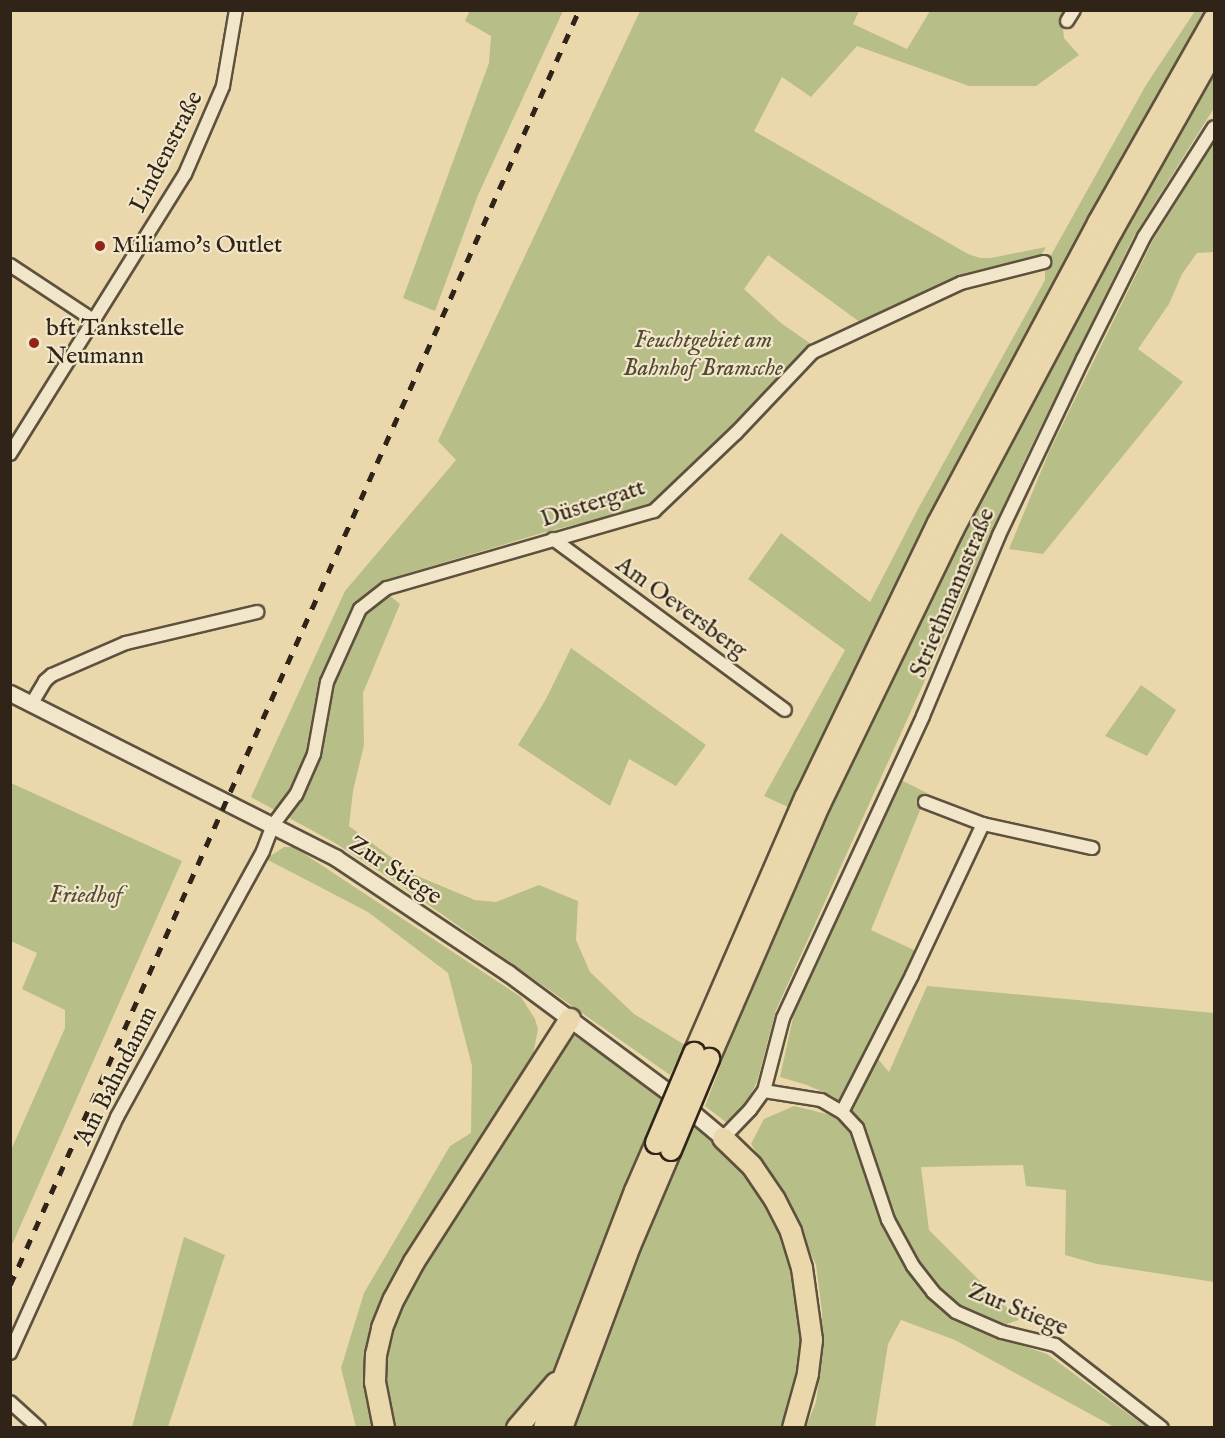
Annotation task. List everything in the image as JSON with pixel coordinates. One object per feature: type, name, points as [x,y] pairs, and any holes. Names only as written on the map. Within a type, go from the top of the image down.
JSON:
[{"type":"highway","points":[[562,1428],[630,1246],[664,1147],[806,796],[938,523],[1098,223],[1215,19]]},
{"type":"highway","points":[[701,1056],[953,530],[1112,231],[1215,51]]},
{"type":"highway","points":[[394,1428],[382,1420],[375,1382],[376,1355],[382,1328],[394,1299],[414,1262],[570,1019]]},
{"type":"highway","points":[[723,1138],[752,1166],[775,1200],[791,1232],[802,1268],[812,1340],[801,1407],[793,1428]]},
{"type":"highway","points":[[544,1428],[635,1191],[664,1147]]},
{"type":"highway","points":[[517,1428],[565,1372]]},
{"type":"street","name":"Lindenstraße","points":[[10,454],[185,174],[223,86],[236,10]]},
{"type":"street","name":"Striethmannstraße","points":[[723,1138],[750,1110],[764,1091],[783,1018],[923,716],[999,535],[1144,237],[1215,127]]},
{"type":"street","name":"Düstergatt","points":[[273,825],[296,795],[314,754],[327,682],[360,609],[387,588],[654,511],[736,433],[813,352],[961,283],[1044,262]]},
{"type":"street","points":[[10,266],[95,321]]},
{"type":"street","name":"Am Oeversberg","points":[[553,539],[784,710]]},
{"type":"street","points":[[32,703],[45,681],[52,675],[126,643],[257,612]]},
{"type":"street","name":"Zur Stiege","points":[[10,693],[336,858],[570,1019],[677,1099],[723,1138]]},
{"type":"street","points":[[925,802],[983,824],[1092,848]]},
{"type":"street","points":[[764,1091],[820,1100],[842,1112],[912,975],[983,824]]},
{"type":"street","name":"Am Bahndamm","points":[[10,1353],[117,1117],[257,862],[273,825]]},
{"type":"street","name":"Zur Stiege","points":[[842,1112],[856,1128],[888,1220],[913,1266],[933,1292],[956,1312],[1002,1332],[1055,1345],[1162,1428]]},
{"type":"street","points":[[10,1402],[39,1428]]},
{"type":"green space","points":[[470,10],[563,11],[478,195],[435,311],[403,298],[489,63],[491,36],[465,21]]},
{"type":"green space","name":"Feuchtgebiet am Bahnhof Bramsche","points":[[640,11],[859,11],[853,24],[907,49],[930,11],[1067,11],[1062,18],[1064,38],[1079,55],[1036,86],[969,86],[857,46],[811,97],[782,77],[754,131],[968,254],[980,258],[991,258],[1046,247],[1042,254],[1035,259],[962,281],[861,323],[768,255],[744,289],[781,323],[811,344],[753,407],[656,502],[644,508],[549,531],[388,579],[378,586],[400,604],[363,693],[364,745],[353,791],[349,826],[415,875],[475,900],[496,902],[539,885],[578,901],[576,940],[590,972],[634,1014],[685,1045],[670,1075],[396,882],[335,843],[251,797],[345,591],[456,460],[438,441]]},
{"type":"green space","points":[[1195,11],[1209,11],[930,513],[790,808],[764,796],[845,650],[748,579],[781,533],[870,602],[918,509],[1045,280],[1045,266],[1146,85]]},
{"type":"green space","points":[[1214,73],[1214,108],[1134,236],[1024,461],[776,1010],[757,1082],[745,1105],[727,1123],[705,1106],[749,991],[827,816],[1003,451]]},
{"type":"green space","points":[[1214,143],[1214,252],[1197,253],[1182,274],[1169,304],[1138,349],[1183,382],[1043,554],[1009,549],[1049,452],[1153,240]]},
{"type":"green space","points":[[571,648],[706,745],[676,786],[629,759],[610,806],[518,745],[546,699]]},
{"type":"green space","points":[[1141,685],[1176,710],[1147,756],[1105,736]]},
{"type":"green space","points":[[899,779],[927,793],[871,930],[916,951],[868,1047],[889,1072],[927,986],[1214,1013],[1214,1282],[1097,1264],[1065,1255],[1066,1190],[1026,1186],[1023,1165],[921,1167],[929,1230],[1019,1320],[983,1332],[1047,1354],[1146,1427],[1114,1427],[955,1340],[901,1320],[888,1344],[875,1427],[806,1427],[816,1402],[821,1366],[822,1312],[816,1265],[785,1194],[751,1144],[764,1119],[794,1106],[831,1115],[852,1132],[885,1227],[890,1223],[864,1127],[834,1097],[807,1085],[780,1077],[796,1004]]},
{"type":"green space","name":"Friedhof","points":[[11,783],[182,861],[11,1247],[11,1150],[65,1028],[65,1010],[22,989],[37,953],[11,941]]},
{"type":"green space","points":[[284,847],[294,847],[521,997],[535,1019],[538,1029],[533,1055],[373,1333],[364,1377],[374,1427],[356,1427],[341,1368],[364,1293],[450,1146],[471,1133],[472,1066],[448,973],[368,912],[266,859]]},
{"type":"green space","points":[[570,1019],[675,1097],[565,1372],[517,1427],[394,1427],[380,1413],[382,1328]]},
{"type":"green space","points":[[688,1108],[775,1200],[808,1305],[793,1427],[562,1428]]},
{"type":"green space","points":[[184,1237],[225,1255],[168,1427],[132,1427]]},
{"type":"railway","points":[[10,1285],[579,10]]},
{"type":"place","name":"Miliamo's Outlet","points":[[100,246]]},
{"type":"place","name":"bft Tankstelle Neumann","points":[[34,343]]}]
